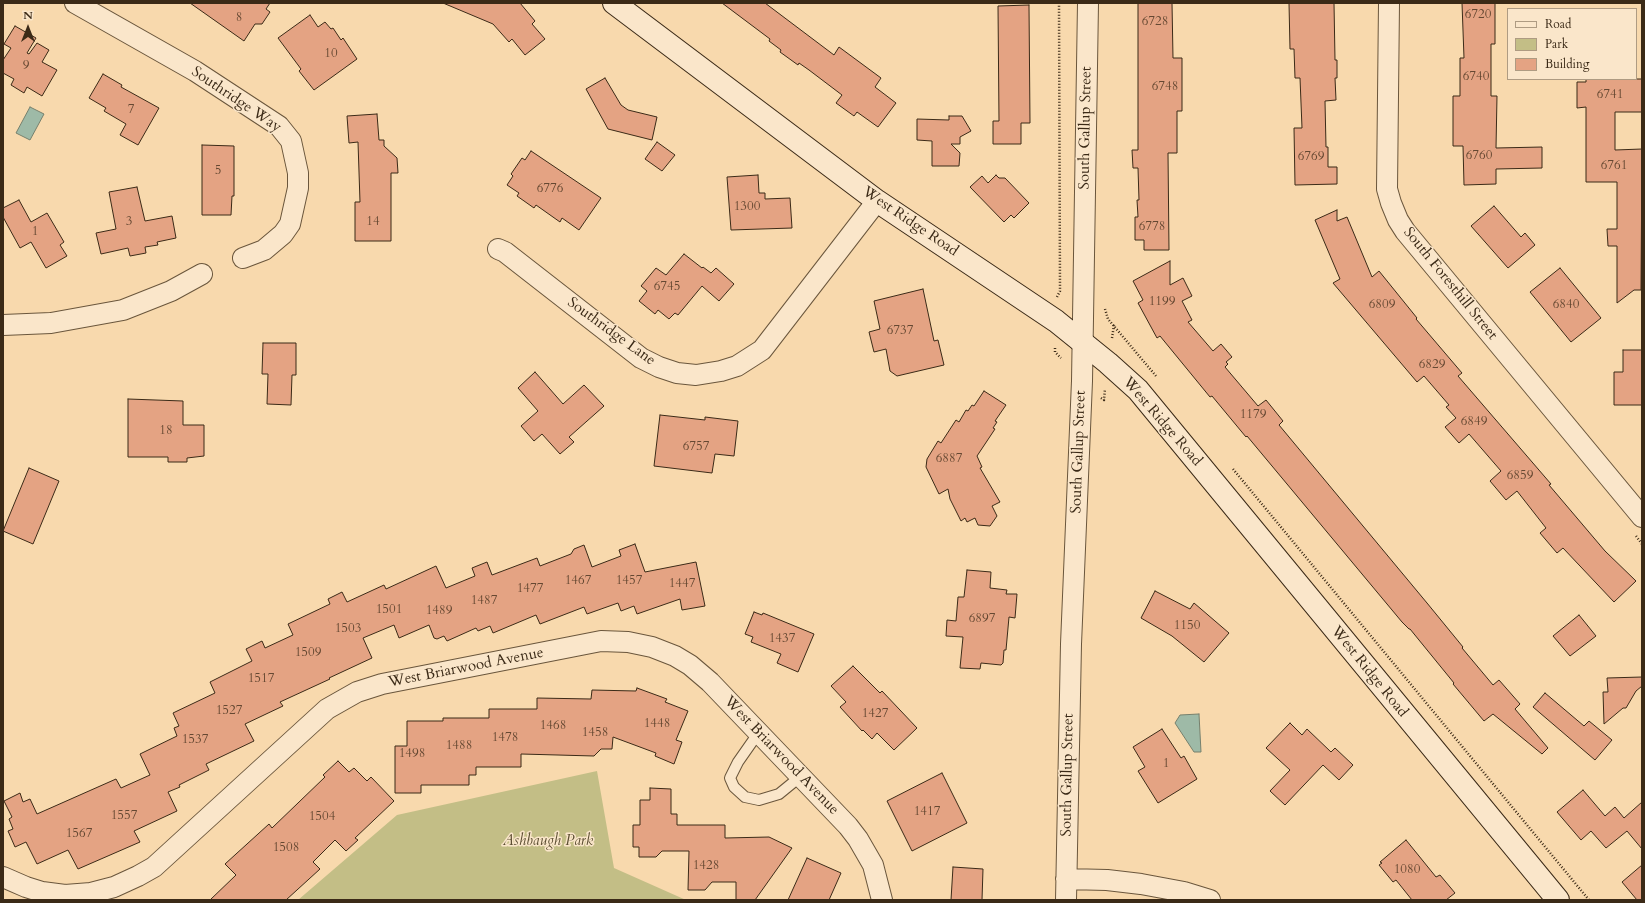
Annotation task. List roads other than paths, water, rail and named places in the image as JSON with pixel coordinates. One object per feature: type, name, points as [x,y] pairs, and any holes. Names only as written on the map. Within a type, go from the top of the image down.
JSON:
[{"type":"street","name":"Southridge Way","points":[[75,3],[195,71],[279,126],[291,141],[298,173],[298,188],[290,224],[283,234],[264,250],[243,258]]},
{"type":"street","name":"West Ridge Road","points":[[614,3],[877,201],[1056,321],[1082,341],[1138,390],[1558,900]]},
{"type":"street","name":"South Gallup Street","points":[[1066,900],[1071,644],[1082,382],[1088,3]]},
{"type":"street","name":"South Foresthill Street","points":[[1389,3],[1387,189],[1398,220],[1405,231],[1642,517]]},
{"type":"street","name":"Southridge Lane","points":[[498,249],[505,252],[641,358],[659,367],[696,375],[721,371],[737,366],[762,350],[877,201]]},
{"type":"street","points":[[3,325],[51,323],[123,310],[171,291],[202,274]]},
{"type":"street","name":"West Briarwood Avenue","points":[[3,877],[42,892],[65,895],[90,893],[114,887],[154,867],[327,709],[357,692],[382,684],[600,641],[628,642],[652,647],[675,656],[690,665],[710,682],[848,826],[858,839],[873,865],[882,900]]},
{"type":"street","points":[[1066,879],[1107,880],[1141,884],[1184,892],[1210,900]]},
{"type":"lane","points":[[759,732],[738,762],[730,778],[734,787],[745,797],[760,800],[779,794],[801,776]]},
{"type":"park label","name":"Ashbaugh Park","points":[[548,842]]}]
